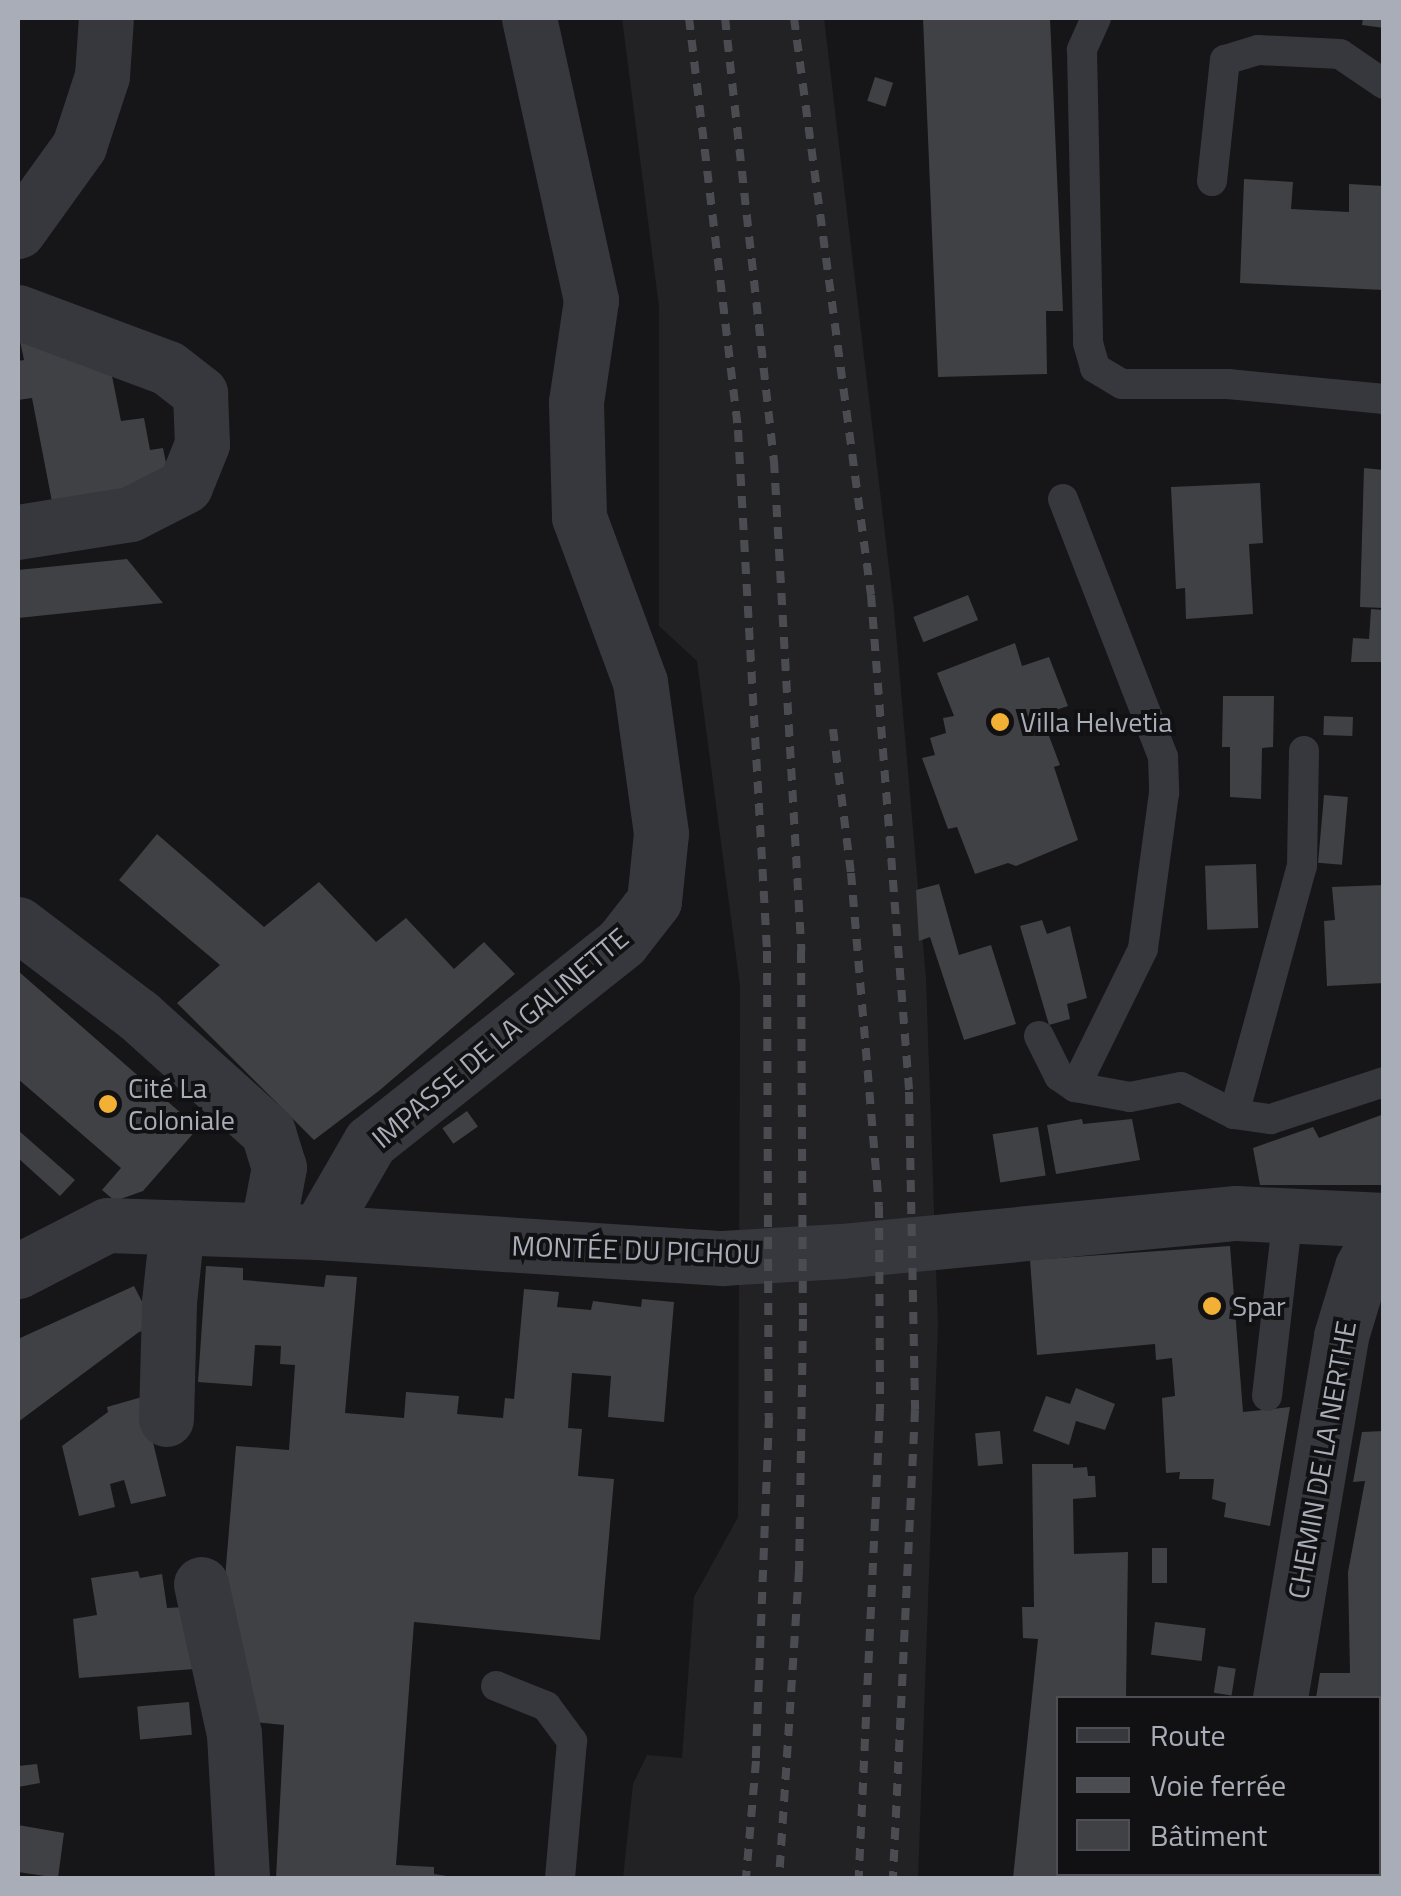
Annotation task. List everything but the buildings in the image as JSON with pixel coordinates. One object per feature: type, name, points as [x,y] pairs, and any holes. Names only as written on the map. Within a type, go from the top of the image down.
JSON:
[{"type":"street","points":[[18,231],[78,146],[102,76],[106,18]]},
{"type":"street","name":"IMPASSE DE LA GALINETTE","points":[[292,1231],[370,1142],[622,942],[654,901],[662,833],[640,682],[579,517],[576,402],[591,300],[529,18]]},
{"type":"street","points":[[18,312],[168,368],[200,393],[202,444],[185,486],[130,514],[18,532]]},
{"type":"street","points":[[18,924],[138,1014],[268,1132],[292,1231]]},
{"type":"street","name":"MONTÉE DU PICHOU","points":[[18,1271],[107,1224],[292,1231],[722,1258],[842,1252],[1236,1213],[1384,1224]]},
{"type":"street","name":"CHEMIN DE LA NERTHE","points":[[1280,1696],[1341,1336],[1362,1266],[1384,1224]]},
{"type":"street","points":[[166,1419],[169,1302],[178,1227]]},
{"type":"street","points":[[201,1584],[234,1734],[242,1878]]},
{"type":"lane","points":[[1096,18],[1082,50],[1088,344],[1095,368],[1122,384],[1228,384],[1384,399]]},
{"type":"lane","points":[[1212,181],[1225,60],[1258,50],[1340,54],[1384,84]]},
{"type":"lane","points":[[1063,500],[1163,756],[1164,794],[1142,949],[1075,1086]]},
{"type":"lane","points":[[1234,1114],[1302,866],[1304,751]]},
{"type":"lane","points":[[1039,1036],[1058,1076],[1075,1086],[1130,1096],[1182,1087],[1234,1114],[1271,1120],[1384,1082]]},
{"type":"lane","points":[[1267,1396],[1288,1214]]},
{"type":"lane","points":[[496,1686],[546,1706],[572,1742],[560,1878]]},
{"type":"shaded area","points":[[622,18],[824,18],[894,610],[926,979],[938,1326],[918,1878],[623,1878],[633,1784],[647,1755],[682,1758],[694,1597],[738,1517],[740,986],[697,661],[659,626],[659,307]]},
{"type":"railway","points":[[689,18],[738,430],[767,951],[769,1416],[756,1761],[746,1878]]},
{"type":"railway","points":[[725,18],[774,461],[801,951],[803,1319],[799,1570],[779,1878]]},
{"type":"railway","points":[[794,18],[871,595],[909,1092],[915,1410],[893,1878]]},
{"type":"railway","points":[[833,729],[851,873],[879,1206],[880,1409],[859,1878]]},
{"type":"place","name":"Villa Helvetia","points":[[1000,722]]},
{"type":"place","name":"Cité La Coloniale","points":[[108,1104]]},
{"type":"place","name":"Spar","points":[[1212,1306]]}]
